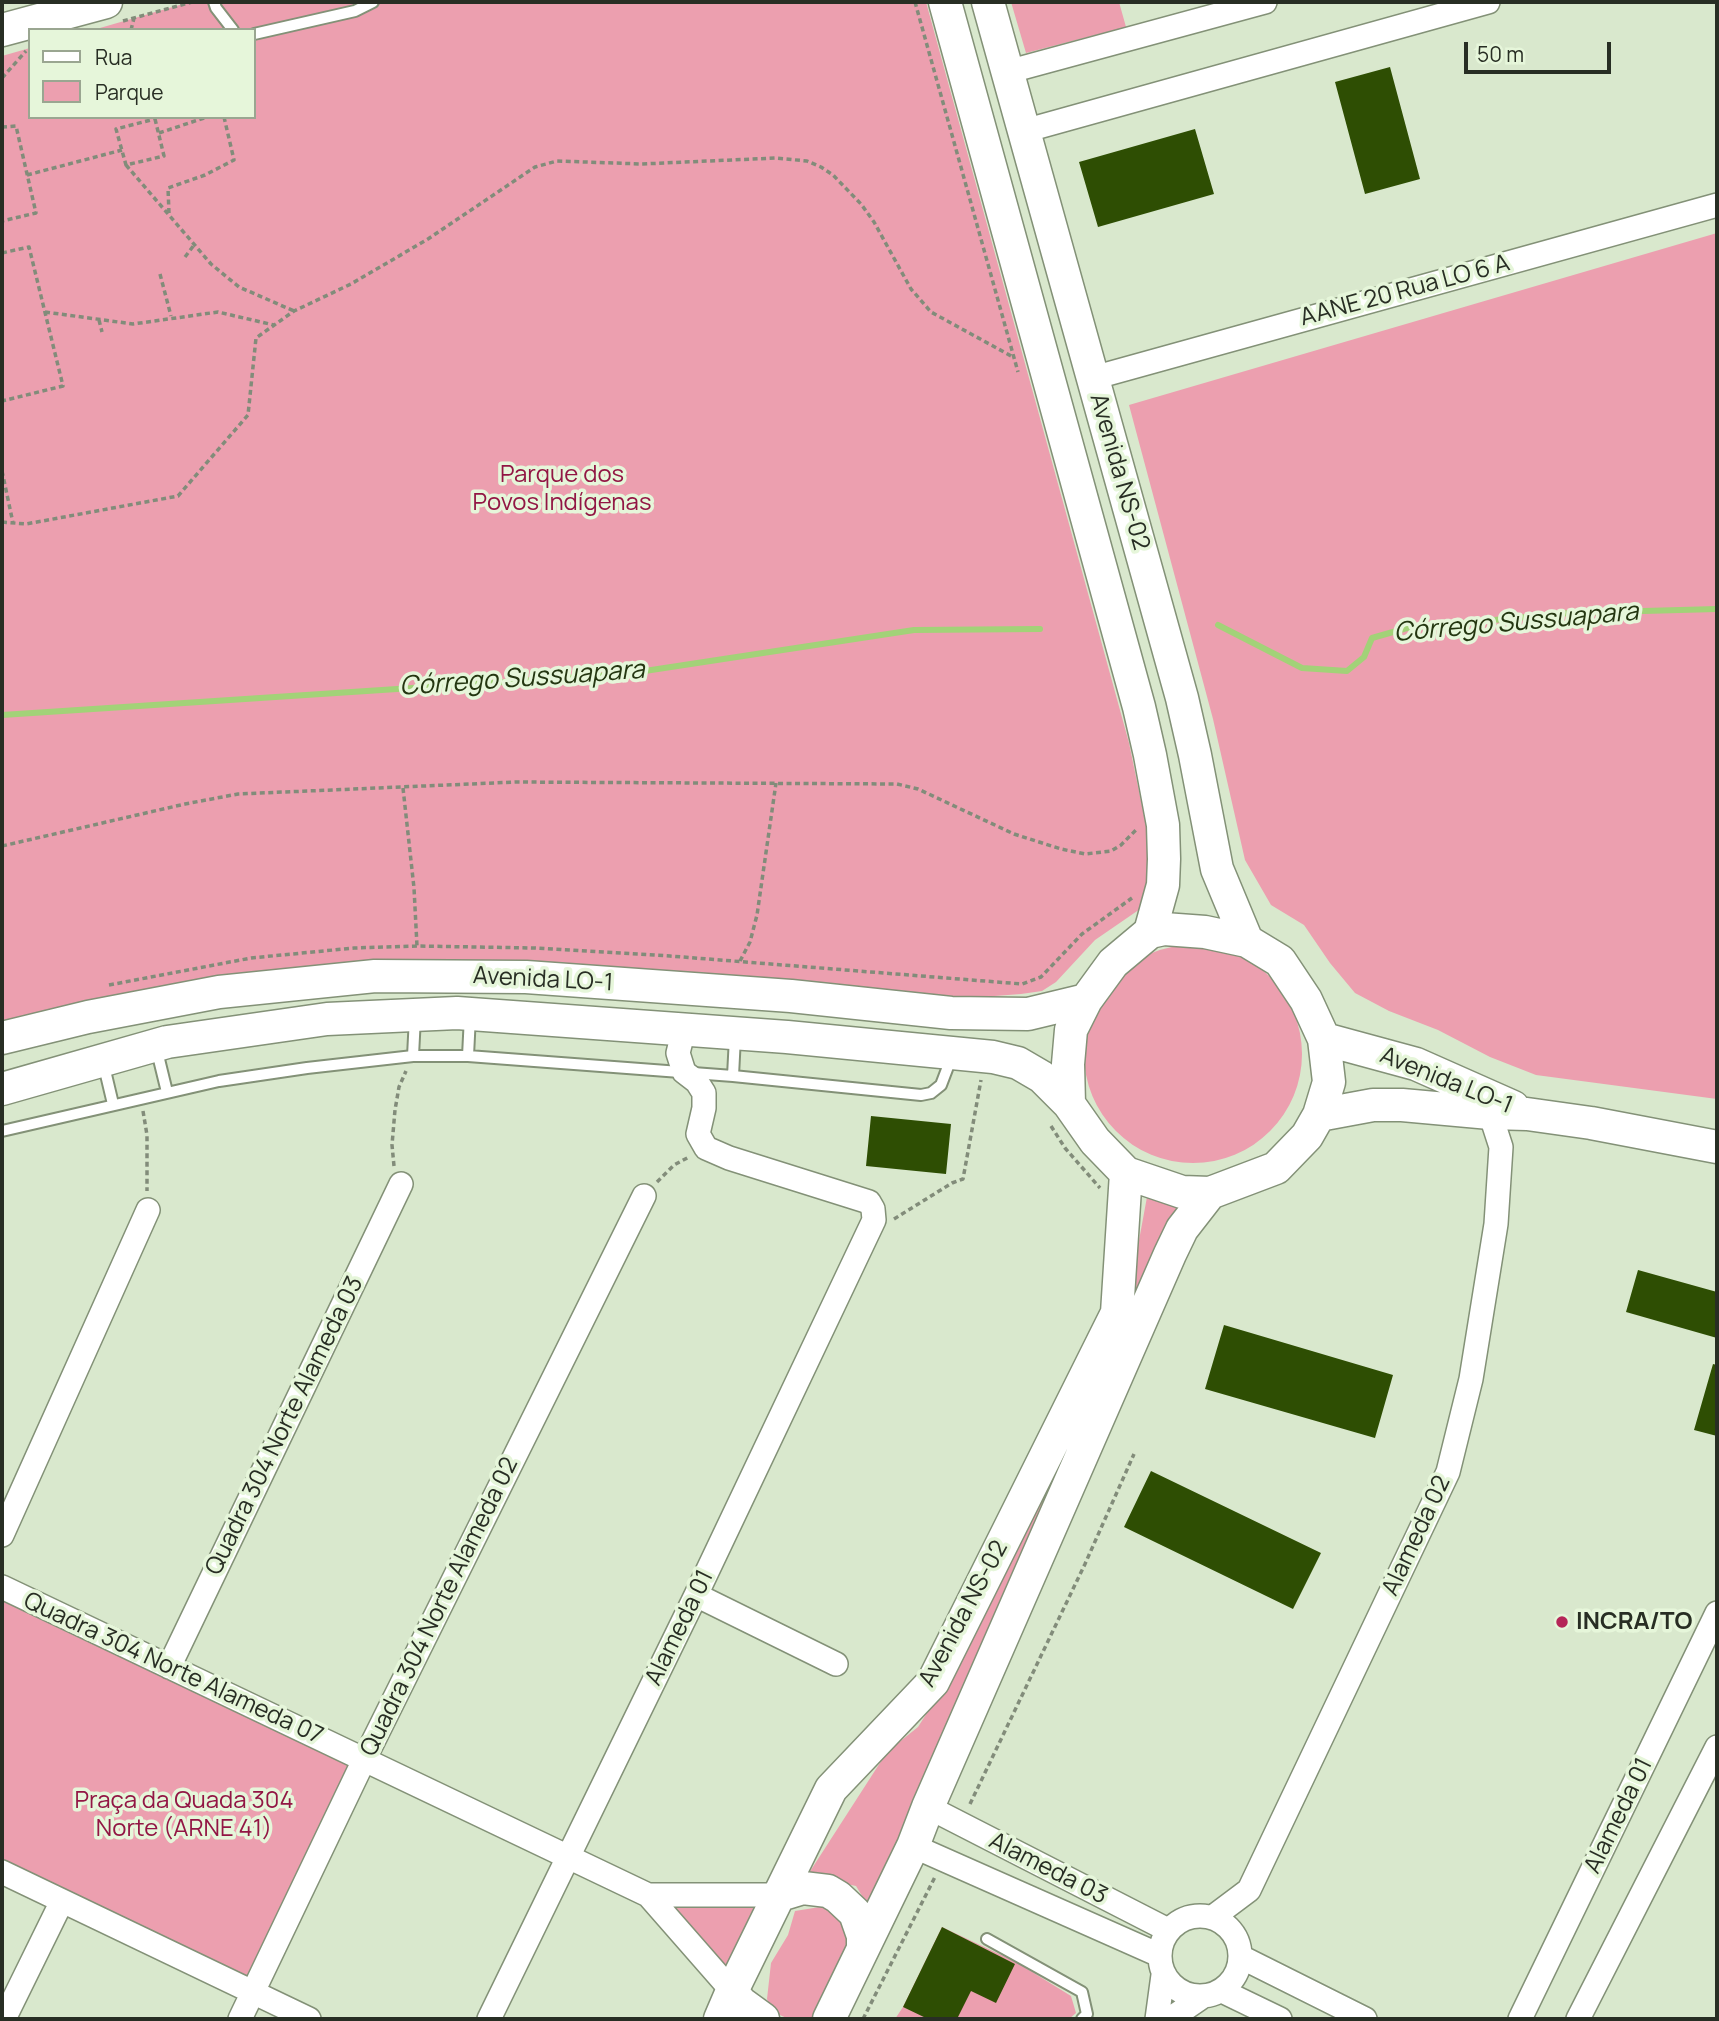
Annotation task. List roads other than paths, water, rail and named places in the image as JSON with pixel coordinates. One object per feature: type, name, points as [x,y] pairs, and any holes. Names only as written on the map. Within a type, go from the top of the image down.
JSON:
[{"type":"street","name":"Avenida NS-02","points":[[944,2],[1132,681],[1154,772],[1163,825],[1163,885],[1150,932]]},
{"type":"street","name":"Avenida NS-02","points":[[988,2],[1174,671],[1195,755],[1217,869],[1247,941]]},
{"type":"street","points":[[1007,72],[1265,2]]},
{"type":"street","points":[[1024,131],[1488,2]]},
{"type":"street","points":[[2,30],[110,13]]},
{"type":"street","name":"AANE 20 Rua LO 6 A","points":[[1093,378],[1717,205]]},
{"type":"street","points":[[1059,1113],[1071,1030],[1086,1000],[1113,964],[1150,932],[1164,929],[1205,932],[1247,941],[1280,961],[1306,1000],[1324,1040],[1329,1082],[1319,1115],[1307,1136],[1276,1168],[1210,1193],[1182,1192],[1126,1172]]},
{"type":"street","name":"Avenida LO-1","points":[[2,1038],[88,1017],[219,992],[375,976],[526,977],[791,996],[951,1013],[1028,1014],[1086,1000]]},
{"type":"street","name":"Avenida LO-1","points":[[2,1089],[156,1045],[327,1019],[471,1013],[736,1034],[950,1061],[993,1057],[1018,1063],[1042,1077],[1059,1113],[1095,1141],[1126,1172]]},
{"type":"street","points":[[684,1029],[677,1053],[684,1073]]},
{"type":"street","name":"Avenida LO-1","points":[[1324,1040],[1416,1064],[1527,1114]]},
{"type":"street","name":"Alameda 01","points":[[489,2019],[696,1595],[874,1220],[869,1202],[729,1158],[706,1148],[698,1134],[704,1108],[704,1093],[697,1082],[684,1073]]},
{"type":"street","name":"Avenida LO-1","points":[[1319,1115],[1373,1105],[1527,1114],[1717,1147]]},
{"type":"street","name":"Alameda 02","points":[[1213,1917],[1249,1890],[1448,1472],[1471,1379],[1496,1224],[1501,1147],[1490,1113]]},
{"type":"street","name":"Avenida NS-02","points":[[720,2019],[831,1789],[933,1682],[1117,1313],[1126,1172]]},
{"type":"street","name":"Quadra 304 Norte Alameda 03","points":[[169,1667],[401,1184]]},
{"type":"street","name":"Avenida NS-02","points":[[829,2019],[913,1846],[1170,1254],[1182,1230],[1210,1193]]},
{"type":"street","name":"Quadra 304 Norte Alameda 02","points":[[240,2019],[364,1760],[644,1196]]},
{"type":"street","points":[[2,1535],[148,1210]]},
{"type":"street","name":"Quadra 304 Norte Alameda 07","points":[[2,1587],[648,1895],[732,1991]]},
{"type":"street","points":[[696,1595],[836,1664]]},
{"type":"street","name":"Alameda 01","points":[[1520,2019],[1717,1613]]},
{"type":"street","points":[[1578,2019],[1717,1747]]},
{"type":"street","name":"Alameda 03","points":[[928,1807],[1168,1930]]},
{"type":"street","name":"Alameda 03","points":[[913,1846],[1161,1965]]},
{"type":"street","points":[[2,1872],[309,2019]]},
{"type":"street","points":[[780,1895],[803,1888],[816,1888],[838,1897],[855,1913],[863,1936],[863,1948]]},
{"type":"street","points":[[1170,2019],[1232,1982],[1238,1970],[1238,1947],[1249,1890]]},
{"type":"street","name":"Quadra 304 Norte Alameda 07","points":[[648,1895],[780,1895]]},
{"type":"street","points":[[4,2019],[62,1901]]},
{"type":"street","points":[[1157,2019],[1162,1941],[1168,1930],[1192,1916],[1213,1917],[1226,1925],[1238,1947],[1365,2019]]},
{"type":"street","points":[[1161,1965],[1181,1991],[1212,1994],[1280,2019]]},
{"type":"street","points":[[732,1991],[747,2008],[763,2019]]},
{"type":"lane","points":[[214,2],[231,28]]},
{"type":"lane","points":[[256,34],[344,14],[373,2]]},
{"type":"lane","points":[[468,1056],[471,1013]]},
{"type":"lane","points":[[413,1056],[415,1015]]},
{"type":"lane","points":[[733,1076],[736,1034]]},
{"type":"lane","points":[[156,1045],[167,1092]]},
{"type":"lane","points":[[2,1131],[167,1092],[307,1068],[413,1056],[468,1056],[733,1076],[922,1095],[931,1093],[941,1085],[950,1061]]},
{"type":"lane","points":[[102,1060],[113,1104]]},
{"type":"lane","points":[[987,1938],[1082,1992],[1087,2014],[1082,2019]]},
{"type":"waterway","name":"Córrego Sussuapara","points":[[1218,625],[1302,668],[1347,671],[1364,657],[1372,638],[1407,628],[1570,613],[1717,609]]},
{"type":"waterway","name":"Córrego Sussuapara","points":[[2,715],[625,674],[914,630],[1040,629]]},
{"type":"place","name":"INCRA/TO","points":[[1562,1622]]},
{"type":"park label","name":"Parque dos Povos Indígenas","points":[[562,489]]},
{"type":"park label","name":"Praça da Quada 304 Norte (ARNE 41)","points":[[184,1815]]}]
